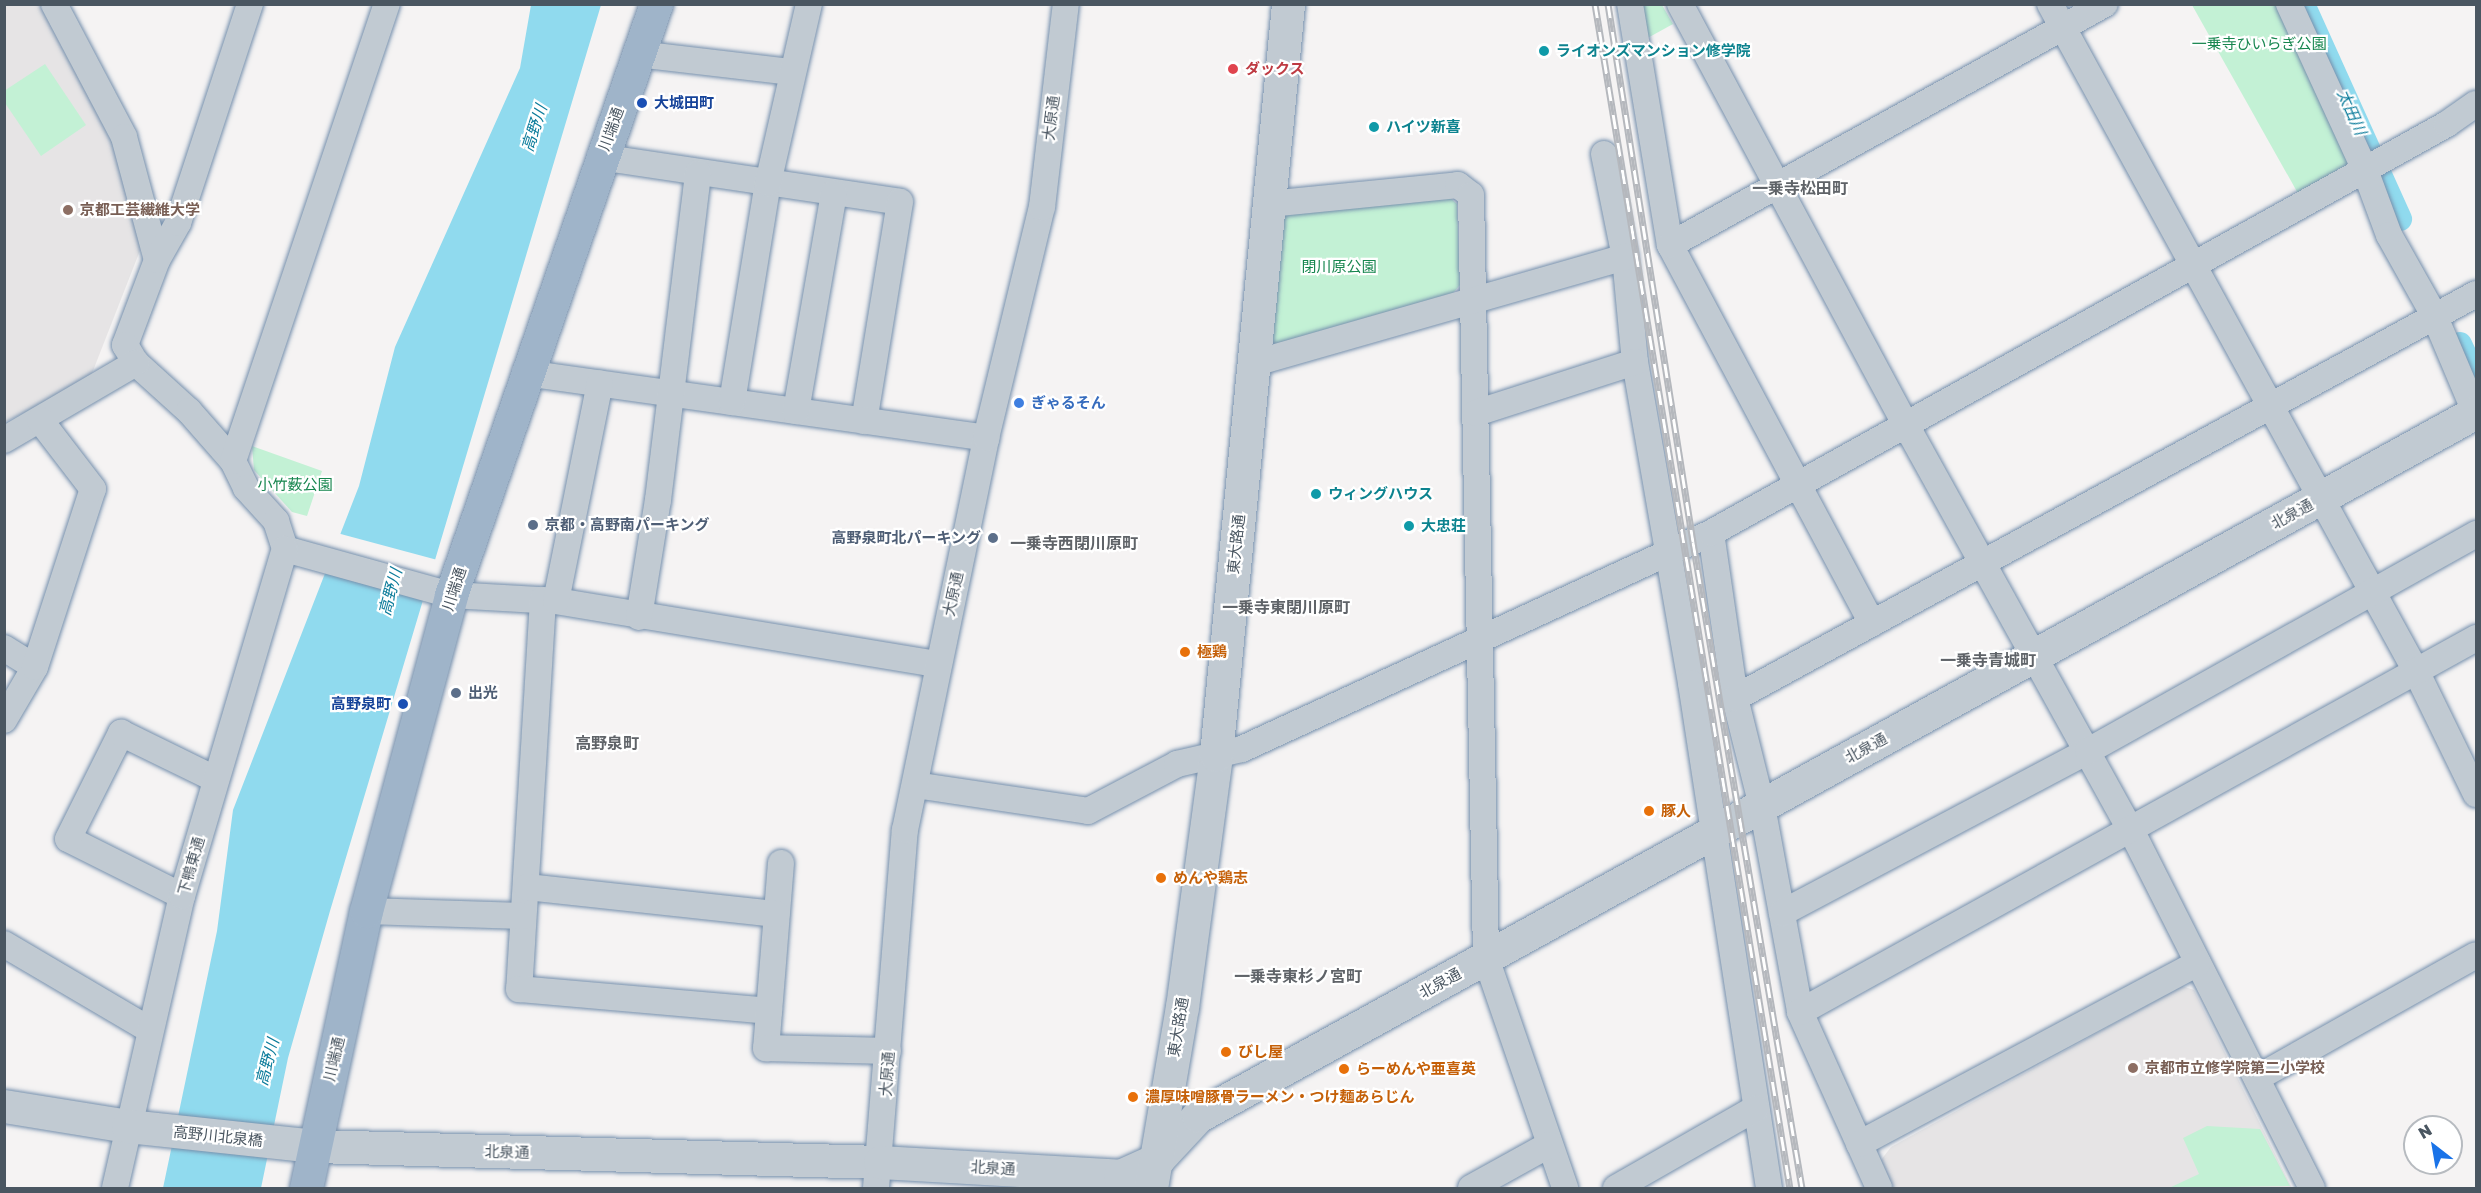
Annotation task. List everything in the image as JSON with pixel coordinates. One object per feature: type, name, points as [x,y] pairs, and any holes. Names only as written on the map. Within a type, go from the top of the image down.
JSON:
[{"type":"highway","name":"川端通","points":[[306,1188],[300,1145],[366,910],[440,592],[525,373],[656,4]]},
{"type":"street","points":[[54,4],[124,137],[157,260]]},
{"type":"street","points":[[250,4],[178,223],[157,260],[125,345],[136,363],[189,411],[233,461],[246,488],[276,520],[291,550],[440,592],[550,601],[938,664]]},
{"type":"street","points":[[233,461],[387,4]]},
{"type":"street","points":[[732,402],[768,183],[809,4]]},
{"type":"street","name":"大原通","points":[[878,1175],[905,830],[986,438],[1042,207],[1066,4]]},
{"type":"street","name":"東大路通","points":[[1154,1174],[1216,754],[1288,4]]},
{"type":"street","points":[[1630,4],[1670,245],[1872,624]]},
{"type":"street","points":[[1680,4],[1779,184],[1906,425],[2036,655],[2132,832],[2312,1188]]},
{"type":"street","points":[[2050,4],[2416,671],[2476,794]]},
{"type":"street","points":[[1670,245],[2105,4]]},
{"type":"street","points":[[2289,4],[2374,165],[2390,235],[2435,317],[2476,413]]},
{"type":"street","points":[[638,54],[792,72]]},
{"type":"street","points":[[915,784],[1088,812],[1177,764],[1242,749],[1711,533],[2374,165],[2476,104]]},
{"type":"street","points":[[1604,154],[1625,257],[1635,362],[1670,553],[1769,1188]]},
{"type":"street","points":[[600,157],[900,202],[864,421]]},
{"type":"street","points":[[639,616],[698,173]]},
{"type":"street","points":[[1269,204],[1458,185],[1471,195],[1486,958],[1565,1188]]},
{"type":"street","points":[[796,411],[834,193]]},
{"type":"street","points":[[1255,363],[1625,257]]},
{"type":"street","points":[[1735,699],[2476,294]]},
{"type":"street","points":[[1476,413],[1635,362]]},
{"type":"street","points":[[4,441],[136,363]]},
{"type":"street","points":[[525,373],[986,438]]},
{"type":"street","points":[[600,383],[550,601],[523,916],[519,989],[769,1011]]},
{"type":"street","name":"北泉通","points":[[300,1145],[878,1175],[1120,1176],[1154,1174],[1198,1116],[2476,413]]},
{"type":"street","points":[[4,720],[35,667],[93,489],[40,420]]},
{"type":"street","points":[[1711,533],[1735,699],[1762,806],[1800,1012],[1879,1188]]},
{"type":"street","points":[[1782,913],[2088,751],[2476,534]]},
{"type":"street","name":"下鴨東通","points":[[116,1188],[139,1128],[150,1030],[182,896],[215,779],[291,550]]},
{"type":"street","points":[[1800,1012],[2132,832],[2476,638]]},
{"type":"street","points":[[4,648],[35,667]]},
{"type":"street","points":[[182,896],[68,839],[120,733],[215,779]]},
{"type":"street","points":[[781,863],[766,1048],[888,1051]]},
{"type":"street","points":[[527,887],[777,914]]},
{"type":"street","points":[[366,910],[523,916]]},
{"type":"street","points":[[4,944],[150,1030]]},
{"type":"street","points":[[2257,1078],[2476,955]]},
{"type":"street","points":[[1859,1144],[2198,963]]},
{"type":"street","points":[[4,1106],[139,1128]]},
{"type":"street","points":[[1616,1188],[1756,1108]]},
{"type":"street","name":"高野川北泉橋","points":[[139,1128],[300,1145]]},
{"type":"street","points":[[1471,1188],[1549,1145]]},
{"type":"shaded area","name":"京都工芸繊維大学","points":[[5,5],[43,5],[103,108],[141,248],[89,381],[5,422]]},
{"type":"shaded area","name":"京都市立修学院第二小学校","points":[[2182,986],[2194,990],[2292,1188],[1893,1188],[1881,1160],[1891,1147]]},
{"type":"green space","points":[[1640,5],[1662,5],[1673,24],[1644,40]]},
{"type":"green space","name":"一乗寺ひいらぎ公園","points":[[2192,5],[2284,5],[2355,166],[2300,197]]},
{"type":"green space","points":[[45,64],[86,125],[41,156],[5,103],[4,91]]},
{"type":"green space","name":"閉川原公園","points":[[1446,194],[1457,204],[1460,285],[1447,300],[1278,348],[1269,339],[1280,219],[1290,211]]},
{"type":"green space","name":"小竹薮公園","points":[[252,446],[322,471],[307,516],[292,512],[254,470]]},
{"type":"green space","points":[[2207,1126],[2260,1129],[2290,1186],[2169,1188],[2199,1174],[2183,1138]]},
{"type":"water","name":"高野川","points":[[531,5],[601,5],[330,911],[288,1058],[261,1188],[163,1188],[217,931],[233,810],[359,486],[395,347],[520,68]]},
{"type":"pier","points":[[337,533],[437,560],[427,600],[326,574]]},
{"type":"waterway","name":"太田川","points":[[2303,4],[2400,219]]},
{"type":"waterway","name":"太田川","points":[[2460,344],[2476,379]]},
{"type":"railway","points":[[1595,4],[1790,1188]]},
{"type":"railway","points":[[1608,4],[1693,542],[1802,1188]]},
{"type":"place","name":"ライオンズマンション修学院","points":[[1544,51]]},
{"type":"place","name":"ダックス","points":[[1233,69]]},
{"type":"place","name":"大城田町","points":[[642,103]]},
{"type":"place","name":"ハイツ新喜","points":[[1374,127]]},
{"type":"place","name":"京都工芸繊維大学","points":[[68,210]]},
{"type":"place","name":"ぎゃるそん","points":[[1019,403]]},
{"type":"place","name":"ウィングハウス","points":[[1316,494]]},
{"type":"place","name":"京都・高野南パーキング","points":[[533,525]]},
{"type":"place","name":"大忠荘","points":[[1409,526]]},
{"type":"place","name":"高野泉町北パーキング","points":[[993,538]]},
{"type":"place","name":"極鶏","points":[[1185,652]]},
{"type":"place","name":"出光","points":[[456,693]]},
{"type":"place","name":"高野泉町","points":[[403,704]]},
{"type":"place","name":"豚人","points":[[1649,811]]},
{"type":"place","name":"めんや鶏志","points":[[1161,878]]},
{"type":"place","name":"びし屋","points":[[1226,1052]]},
{"type":"place","name":"京都市立修学院第二小学校","points":[[2133,1068]]},
{"type":"place","name":"らーめんや亜喜英","points":[[1344,1069]]},
{"type":"place","name":"濃厚味噌豚骨ラーメン・つけ麺あらじん","points":[[1133,1097]]},
{"type":"district","name":"一乗寺松田町","points":[[1800,188]]},
{"type":"district","name":"一乗寺西閉川原町","points":[[1074,543]]},
{"type":"district","name":"一乗寺東閉川原町","points":[[1286,607]]},
{"type":"district","name":"一乗寺青城町","points":[[1988,660]]},
{"type":"district","name":"高野泉町","points":[[607,743]]},
{"type":"district","name":"一乗寺東杉ノ宮町","points":[[1298,976]]}]
